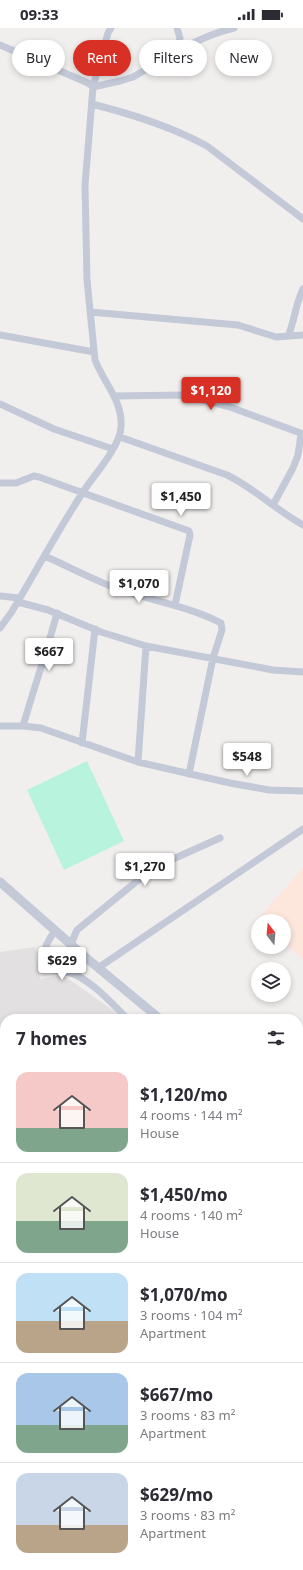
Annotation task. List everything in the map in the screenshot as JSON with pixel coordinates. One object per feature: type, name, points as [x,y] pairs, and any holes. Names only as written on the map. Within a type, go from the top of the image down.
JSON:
[{"type":"street","points":[[0,628],[7,620],[83,492],[120,437],[120,414],[115,396],[99,370],[95,360],[87,280],[85,185],[93,87],[111,28]]},
{"type":"street","points":[[177,28],[180,40]]},
{"type":"street","points":[[200,40],[220,31],[234,28]]},
{"type":"street","points":[[0,45],[88,83],[93,87]]},
{"type":"street","points":[[93,87],[120,81],[139,74]]},
{"type":"street","points":[[92,104],[129,114],[192,138],[207,146],[303,220]]},
{"type":"street","points":[[288,336],[294,321],[298,300],[303,289]]},
{"type":"street","points":[[90,312],[238,325],[276,336],[303,335]]},
{"type":"street","points":[[0,335],[94,352]]},
{"type":"street","points":[[115,396],[182,395],[230,407],[302,434],[298,455],[293,468],[272,505]]},
{"type":"street","points":[[0,404],[54,430],[113,449]]},
{"type":"street","points":[[120,437],[239,480],[272,505],[303,524]]},
{"type":"street","points":[[0,483],[16,483],[34,476],[39,476],[189,531],[190,535],[174,605]]},
{"type":"street","points":[[45,556],[118,588],[174,605],[221,623],[222,630],[213,658],[189,774]]},
{"type":"street","points":[[0,596],[19,600],[57,613],[95,629],[146,646],[273,670],[303,672]]},
{"type":"street","points":[[23,726],[34,685],[47,651],[57,613]]},
{"type":"street","points":[[82,743],[95,629]]},
{"type":"street","points":[[138,762],[146,646]]},
{"type":"street","points":[[0,726],[41,728],[138,762],[189,774],[270,790],[303,791]]},
{"type":"street","points":[[98,968],[303,829]]},
{"type":"street","points":[[71,944],[77,930],[153,868],[220,838]]},
{"type":"street","points":[[0,882],[98,968],[154,1014]]},
{"type":"street","points":[[55,931],[45,948],[46,964],[50,969],[74,974],[86,981],[122,1014]]},
{"type":"shaded area","points":[[303,868],[303,959],[291,948],[291,914],[262,914]]},
{"type":"shaded area","points":[[35,947],[40,979],[63,975],[117,1014],[0,1014],[0,952]]},
{"type":"green space","points":[[87,761],[124,841],[64,870],[27,790]]}]
